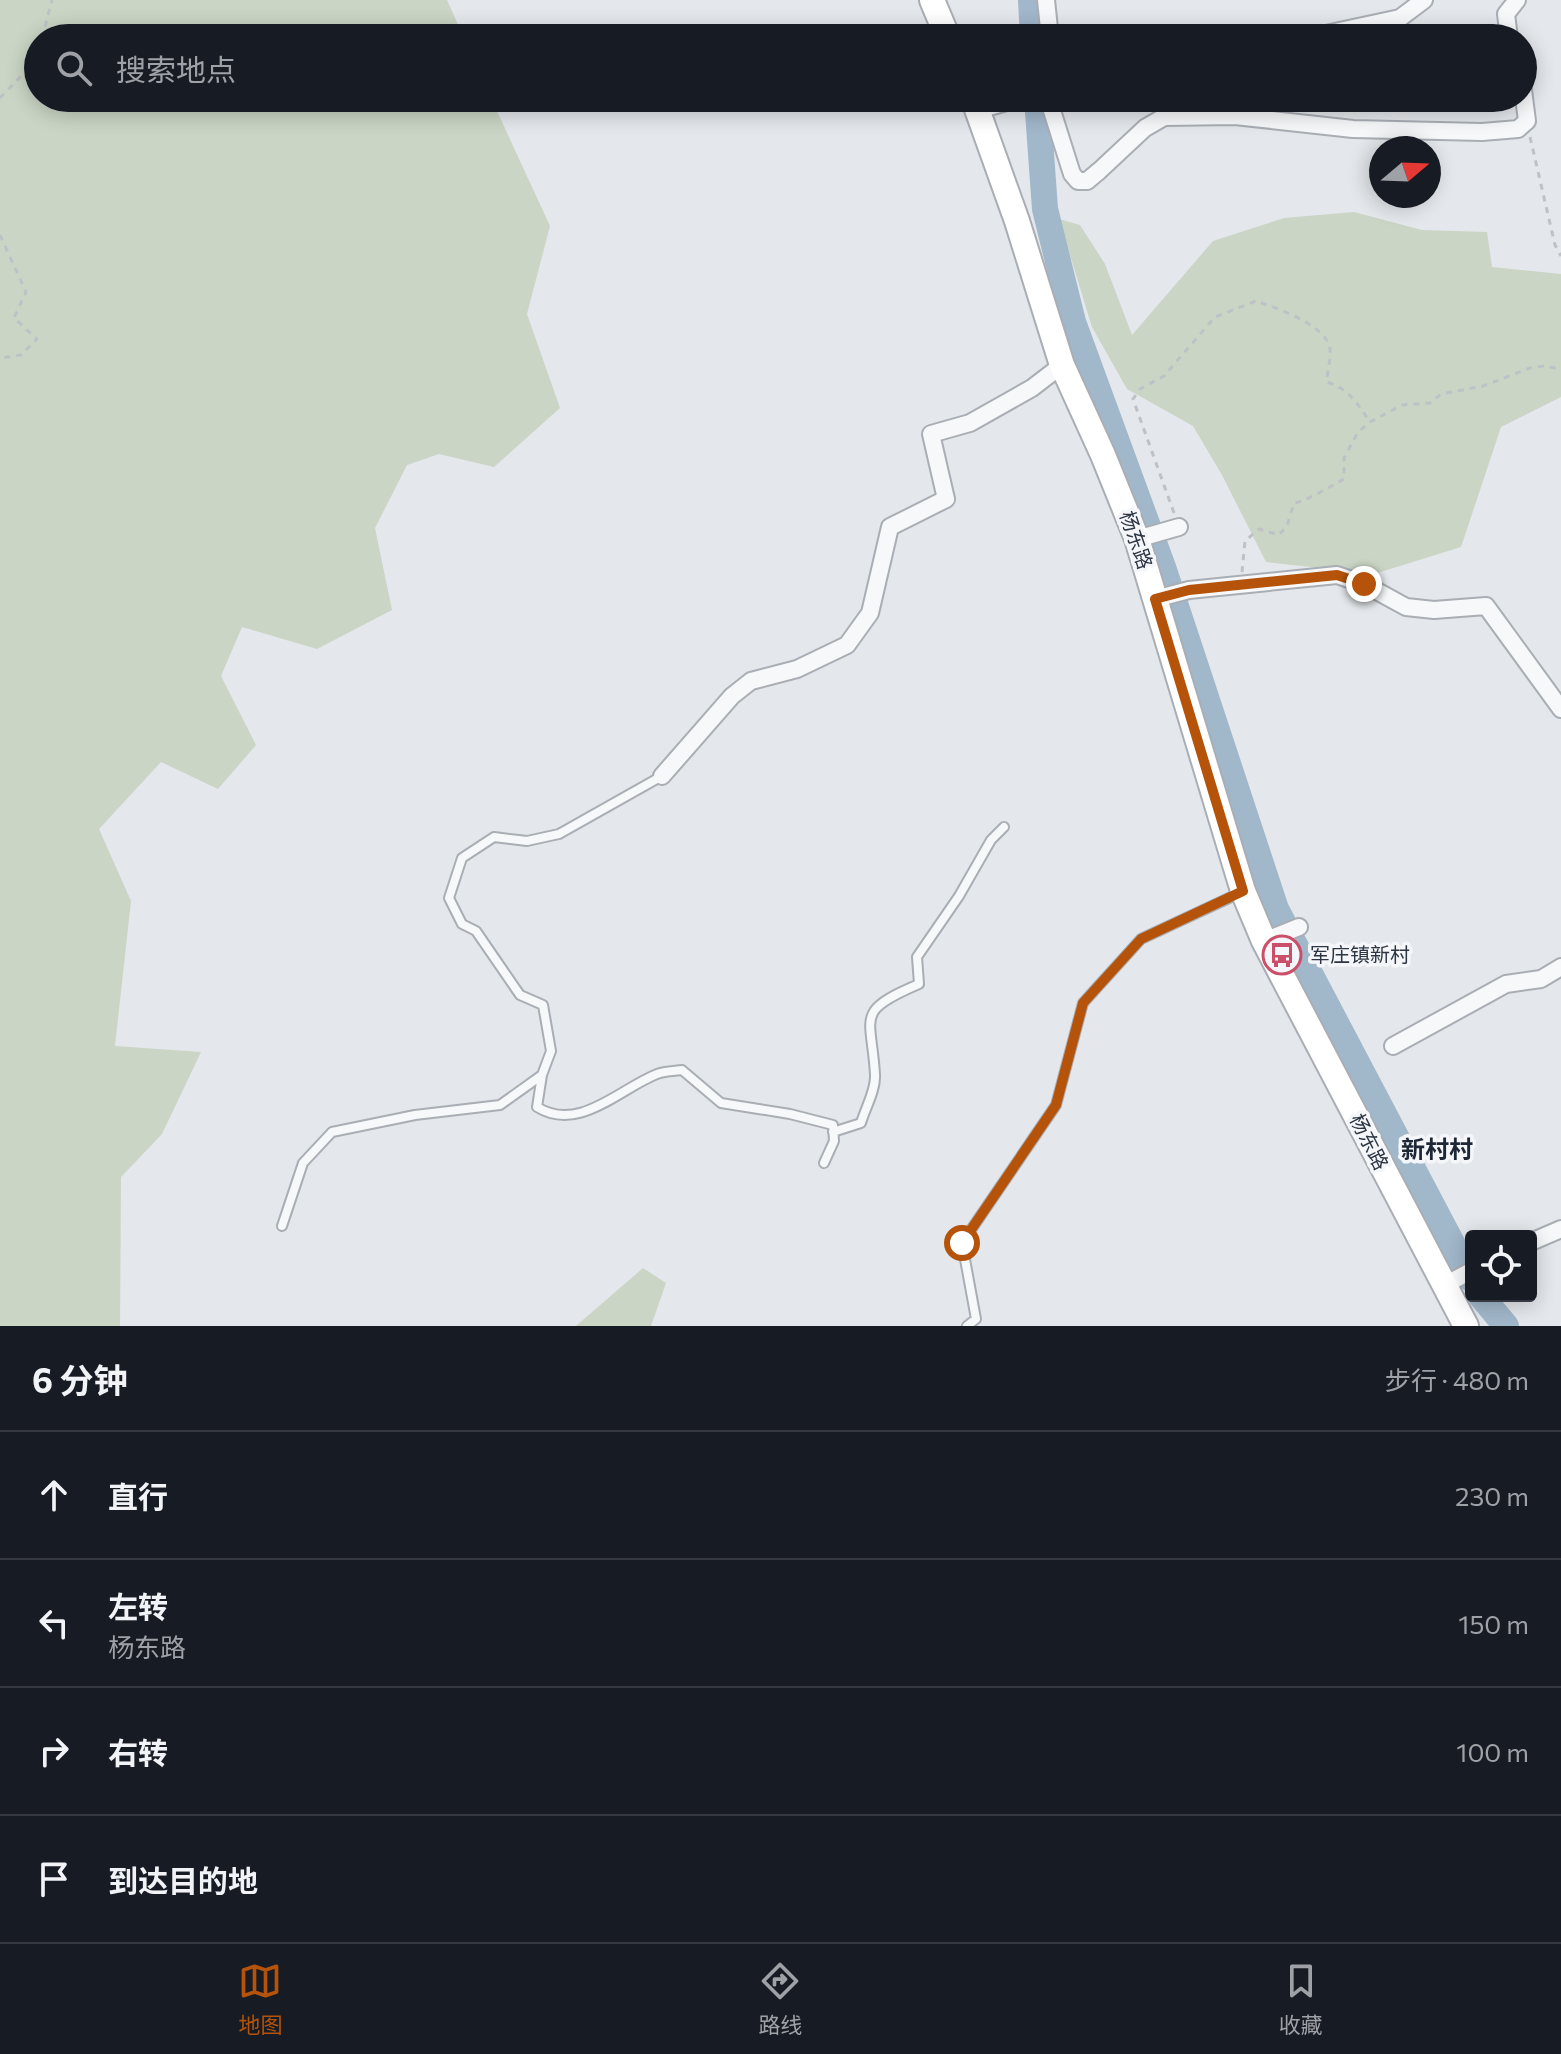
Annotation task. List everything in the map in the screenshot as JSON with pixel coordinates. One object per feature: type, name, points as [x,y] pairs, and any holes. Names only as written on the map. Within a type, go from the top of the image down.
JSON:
[{"type":"street","points":[[932,0],[942,24]]},
{"type":"street","points":[[1046,0],[1049,24]]},
{"type":"street","points":[[1372,24],[1400,18],[1424,0]]},
{"type":"street","points":[[1507,24],[1506,14],[1517,0]]},
{"type":"street","name":"杨东路","points":[[978,112],[1017,221],[1062,365],[1103,455],[1159,597],[1243,891],[1264,941],[1448,1283],[1466,1326]]},
{"type":"street","points":[[1052,112],[1072,174],[1078,181],[1087,181],[1145,128],[1164,117],[1235,116],[1353,129],[1482,132],[1518,129],[1527,121],[1526,112]]},
{"type":"street","points":[[662,776],[732,696],[751,681],[797,669],[847,645],[870,613],[890,527],[946,499],[931,434],[970,423],[1032,388],[1062,365]]},
{"type":"street","points":[[1137,539],[1179,527]]},
{"type":"street","points":[[1159,597],[1189,590],[1337,575],[1364,584],[1406,607],[1434,610],[1486,606],[1561,709]]},
{"type":"street","points":[[1264,941],[1299,927]]},
{"type":"street","points":[[1393,1046],[1506,984],[1541,979],[1561,967]]},
{"type":"street","points":[[1537,1239],[1561,1229]]},
{"type":"street","points":[[1448,1283],[1465,1274]]},
{"type":"lane","points":[[662,776],[559,834],[527,841],[494,837],[462,858],[449,898],[462,924],[476,931],[520,995],[543,1005],[551,1051],[542,1075],[537,1107],[548,1114],[583,1114],[659,1073],[682,1070],[721,1103],[790,1114],[833,1125],[834,1141],[824,1163]]},
{"type":"lane","points":[[833,1132],[861,1123],[875,1079],[868,1026],[874,1009],[894,994],[919,984],[917,957],[959,896],[991,840],[1004,827]]},
{"type":"lane","points":[[967,1326],[976,1319],[962,1243],[1056,1105],[1083,1003],[1141,939],[1243,891]]},
{"type":"lane","points":[[282,1226],[303,1163],[332,1132],[415,1115],[500,1105],[542,1075]]},
{"type":"path","points":[[46,24],[52,0]]},
{"type":"path","points":[[0,98],[24,73]]},
{"type":"path","points":[[1527,121],[1555,245],[1561,256]]},
{"type":"path","points":[[0,235],[26,292],[14,318],[37,339],[21,355],[0,358]]},
{"type":"path","points":[[1179,527],[1133,399],[1140,389],[1164,376],[1215,317],[1256,301],[1288,313],[1323,334],[1330,348],[1327,382],[1352,395],[1370,422]]},
{"type":"path","points":[[1240,585],[1245,541],[1259,529],[1279,535],[1287,526],[1294,503],[1306,501],[1312,494],[1344,479],[1344,458],[1348,446],[1370,422],[1402,405],[1430,403],[1441,394],[1483,386],[1530,368],[1544,366],[1561,369]]},
{"type":"green space","points":[[0,0],[447,0],[458,24],[24,24],[24,112],[497,112],[550,226],[527,314],[560,408],[494,467],[439,454],[407,465],[375,528],[392,610],[317,649],[242,627],[221,676],[256,745],[218,789],[161,762],[99,829],[131,901],[115,1046],[201,1052],[162,1134],[121,1177],[120,1326],[0,1326]]},
{"type":"green space","points":[[1354,212],[1422,230],[1487,232],[1492,267],[1561,274],[1561,397],[1501,427],[1461,547],[1374,574],[1266,562],[1193,426],[1127,389],[1092,327],[1059,219],[1080,225],[1105,264],[1132,335],[1213,241],[1284,218]]},
{"type":"green space","points":[[643,1268],[666,1283],[651,1326],[576,1326]]},
{"type":"waterway","points":[[1031,0],[1032,24]]},
{"type":"waterway","points":[[1038,112],[1045,209],[1073,322],[1164,570],[1276,909],[1465,1268]]},
{"type":"waterway","points":[[1486,1302],[1506,1326]]},
{"type":"place","name":"军庄镇新村","points":[[1282,955]]},
{"type":"district","name":"新村村","points":[[1437,1150]]},
{"type":"route","points":[[962,1243],[1056,1105],[1083,1003],[1141,939],[1243,891],[1155,599],[1189,590],[1337,575],[1364,584]]}]
